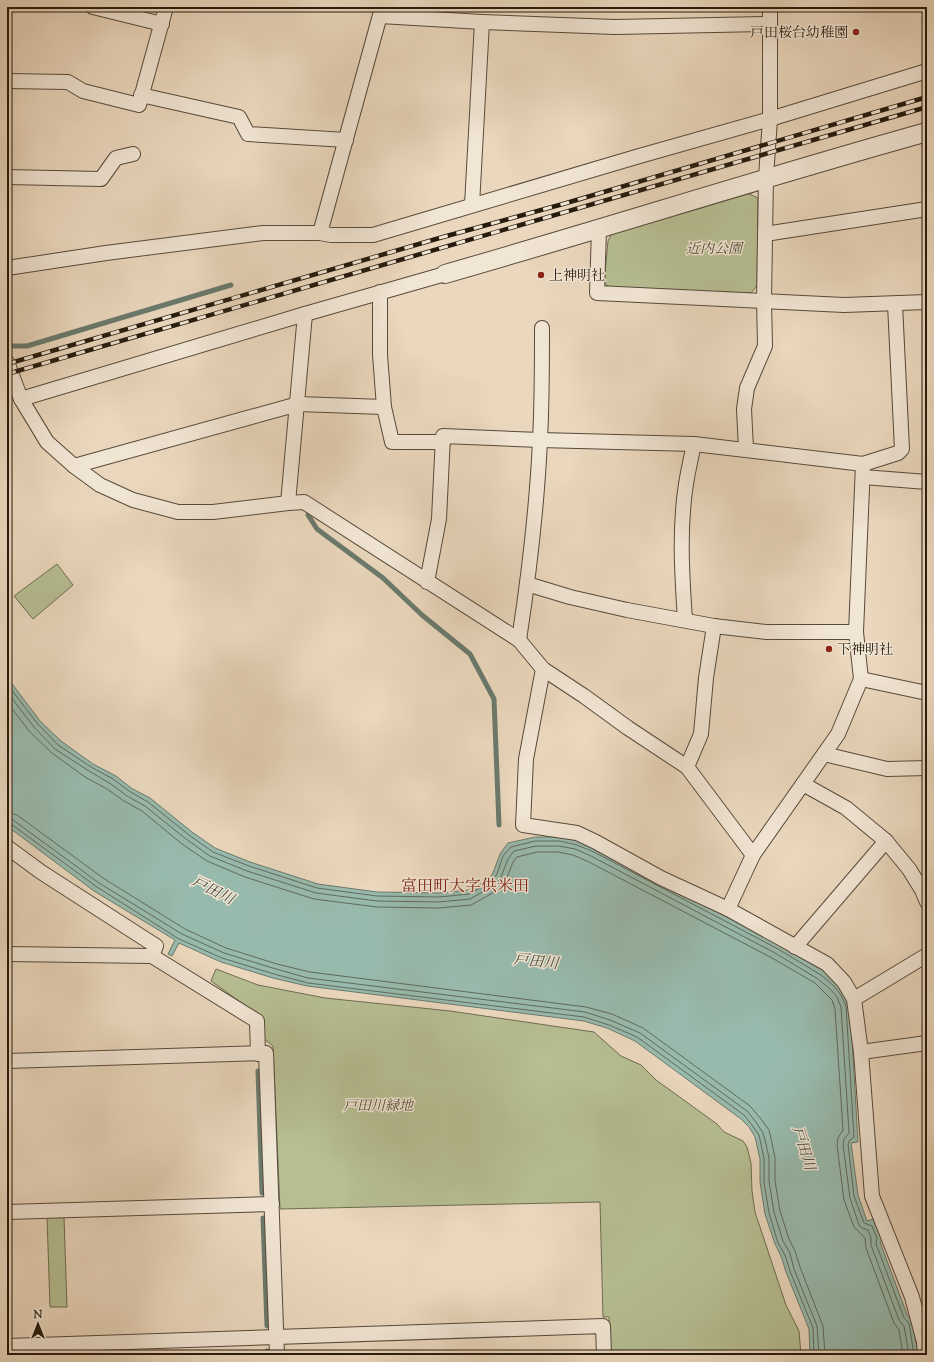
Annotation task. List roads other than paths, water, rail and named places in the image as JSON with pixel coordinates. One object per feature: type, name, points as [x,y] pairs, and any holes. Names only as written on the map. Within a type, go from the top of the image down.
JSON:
[{"type":"street","points":[[93,7],[162,24]]},
{"type":"street","points":[[7,81],[68,82],[82,91],[139,106],[166,7]]},
{"type":"street","points":[[746,450],[744,409],[747,388],[765,346],[764,301],[766,177],[770,119],[770,7]]},
{"type":"street","points":[[320,233],[381,12],[482,22],[615,27],[770,24]]},
{"type":"street","points":[[472,205],[482,22]]},
{"type":"street","points":[[7,268],[106,253],[263,234],[320,233],[373,235],[636,156],[770,119],[927,71]]},
{"type":"street","points":[[141,95],[239,117],[248,134],[346,140]]},
{"type":"street","points":[[21,399],[305,314],[599,229],[766,177],[927,132]]},
{"type":"street","points":[[7,177],[101,179],[116,158],[133,154]]},
{"type":"street","points":[[765,234],[927,209]]},
{"type":"street","points":[[599,229],[597,293],[844,305],[927,302]]},
{"type":"street","points":[[380,292],[380,355],[384,407],[392,442],[443,442]]},
{"type":"street","points":[[863,470],[898,453],[902,449],[895,304]]},
{"type":"street","points":[[288,503],[305,314]]},
{"type":"street","points":[[519,640],[527,584],[536,495],[540,440],[542,328]]},
{"type":"street","points":[[7,362],[21,399],[47,442],[74,466],[100,485],[133,500],[178,512],[213,512],[304,502],[519,640],[543,669],[687,767],[753,855]]},
{"type":"street","points":[[74,466],[298,404],[384,407]]},
{"type":"street","points":[[427,582],[439,519],[443,436],[694,444],[746,450],[927,482]]},
{"type":"street","points":[[685,620],[682,576],[683,524],[686,485],[694,444]]},
{"type":"street","points":[[728,909],[753,855],[838,734],[860,679],[856,632],[863,470]]},
{"type":"street","points":[[527,584],[570,597],[628,610],[714,626],[766,632],[856,632]]},
{"type":"street","points":[[687,767],[701,734],[706,678],[714,626]]},
{"type":"street","points":[[543,669],[526,759],[523,825],[577,833],[661,878],[728,909],[827,964],[844,982],[854,999],[861,1052],[872,1196],[912,1297],[924,1342],[925,1355]]},
{"type":"street","points":[[860,679],[927,693]]},
{"type":"street","points":[[824,754],[887,769],[927,768]]},
{"type":"street","points":[[802,784],[846,808],[886,841],[909,868],[925,894]]},
{"type":"street","points":[[795,947],[886,841]]},
{"type":"street","points":[[7,847],[41,872],[156,946],[152,956]]},
{"type":"street","points":[[7,954],[152,956],[257,1021],[258,1054]]},
{"type":"street","points":[[854,999],[927,955]]},
{"type":"street","points":[[861,1052],[927,1043]]},
{"type":"street","points":[[7,1061],[266,1053],[277,1355]]},
{"type":"street","points":[[7,1212],[272,1204]]},
{"type":"street","points":[[7,1346],[603,1326],[604,1355]]},
{"type":"water","name":"戸田川","points":[[7,677],[40,721],[61,741],[93,764],[116,776],[131,788],[150,798],[192,832],[215,848],[250,862],[318,884],[377,892],[439,893],[469,890],[488,880],[493,873],[500,854],[508,843],[535,837],[560,837],[578,841],[595,848],[780,945],[824,971],[837,983],[850,1005],[858,1142],[851,1143],[858,1195],[867,1221],[873,1219],[882,1240],[880,1242],[908,1317],[912,1317],[918,1355],[810,1355],[809,1329],[775,1244],[765,1214],[760,1182],[760,1159],[755,1137],[749,1127],[741,1119],[635,1041],[607,1028],[584,1021],[307,986],[273,978],[221,962],[179,943],[172,956],[168,954],[175,940],[94,891],[7,826]]},
{"type":"waterway","points":[[13,346],[27,346],[231,285]]},
{"type":"waterway","points":[[308,515],[317,529],[383,578],[422,615],[470,654],[494,699],[499,825]]},
{"type":"waterway","points":[[258,1071],[262,1193]]},
{"type":"waterway","points":[[263,1218],[267,1326]]},
{"type":"railway","points":[[7,364],[443,237],[563,204],[927,97]]},
{"type":"railway","points":[[7,374],[927,107]]},
{"type":"place","name":"戸田桜台幼稚園","points":[[856,32]]},
{"type":"place","name":"上神明社","points":[[541,275]]},
{"type":"place","name":"下神明社","points":[[829,649]]},
{"type":"district","name":"富田町大字供米田","points":[[465,885]]},
{"type":"park label","name":"近内公園","points":[[714,248]]},
{"type":"park label","name":"戸田川緑地","points":[[378,1105]]}]
